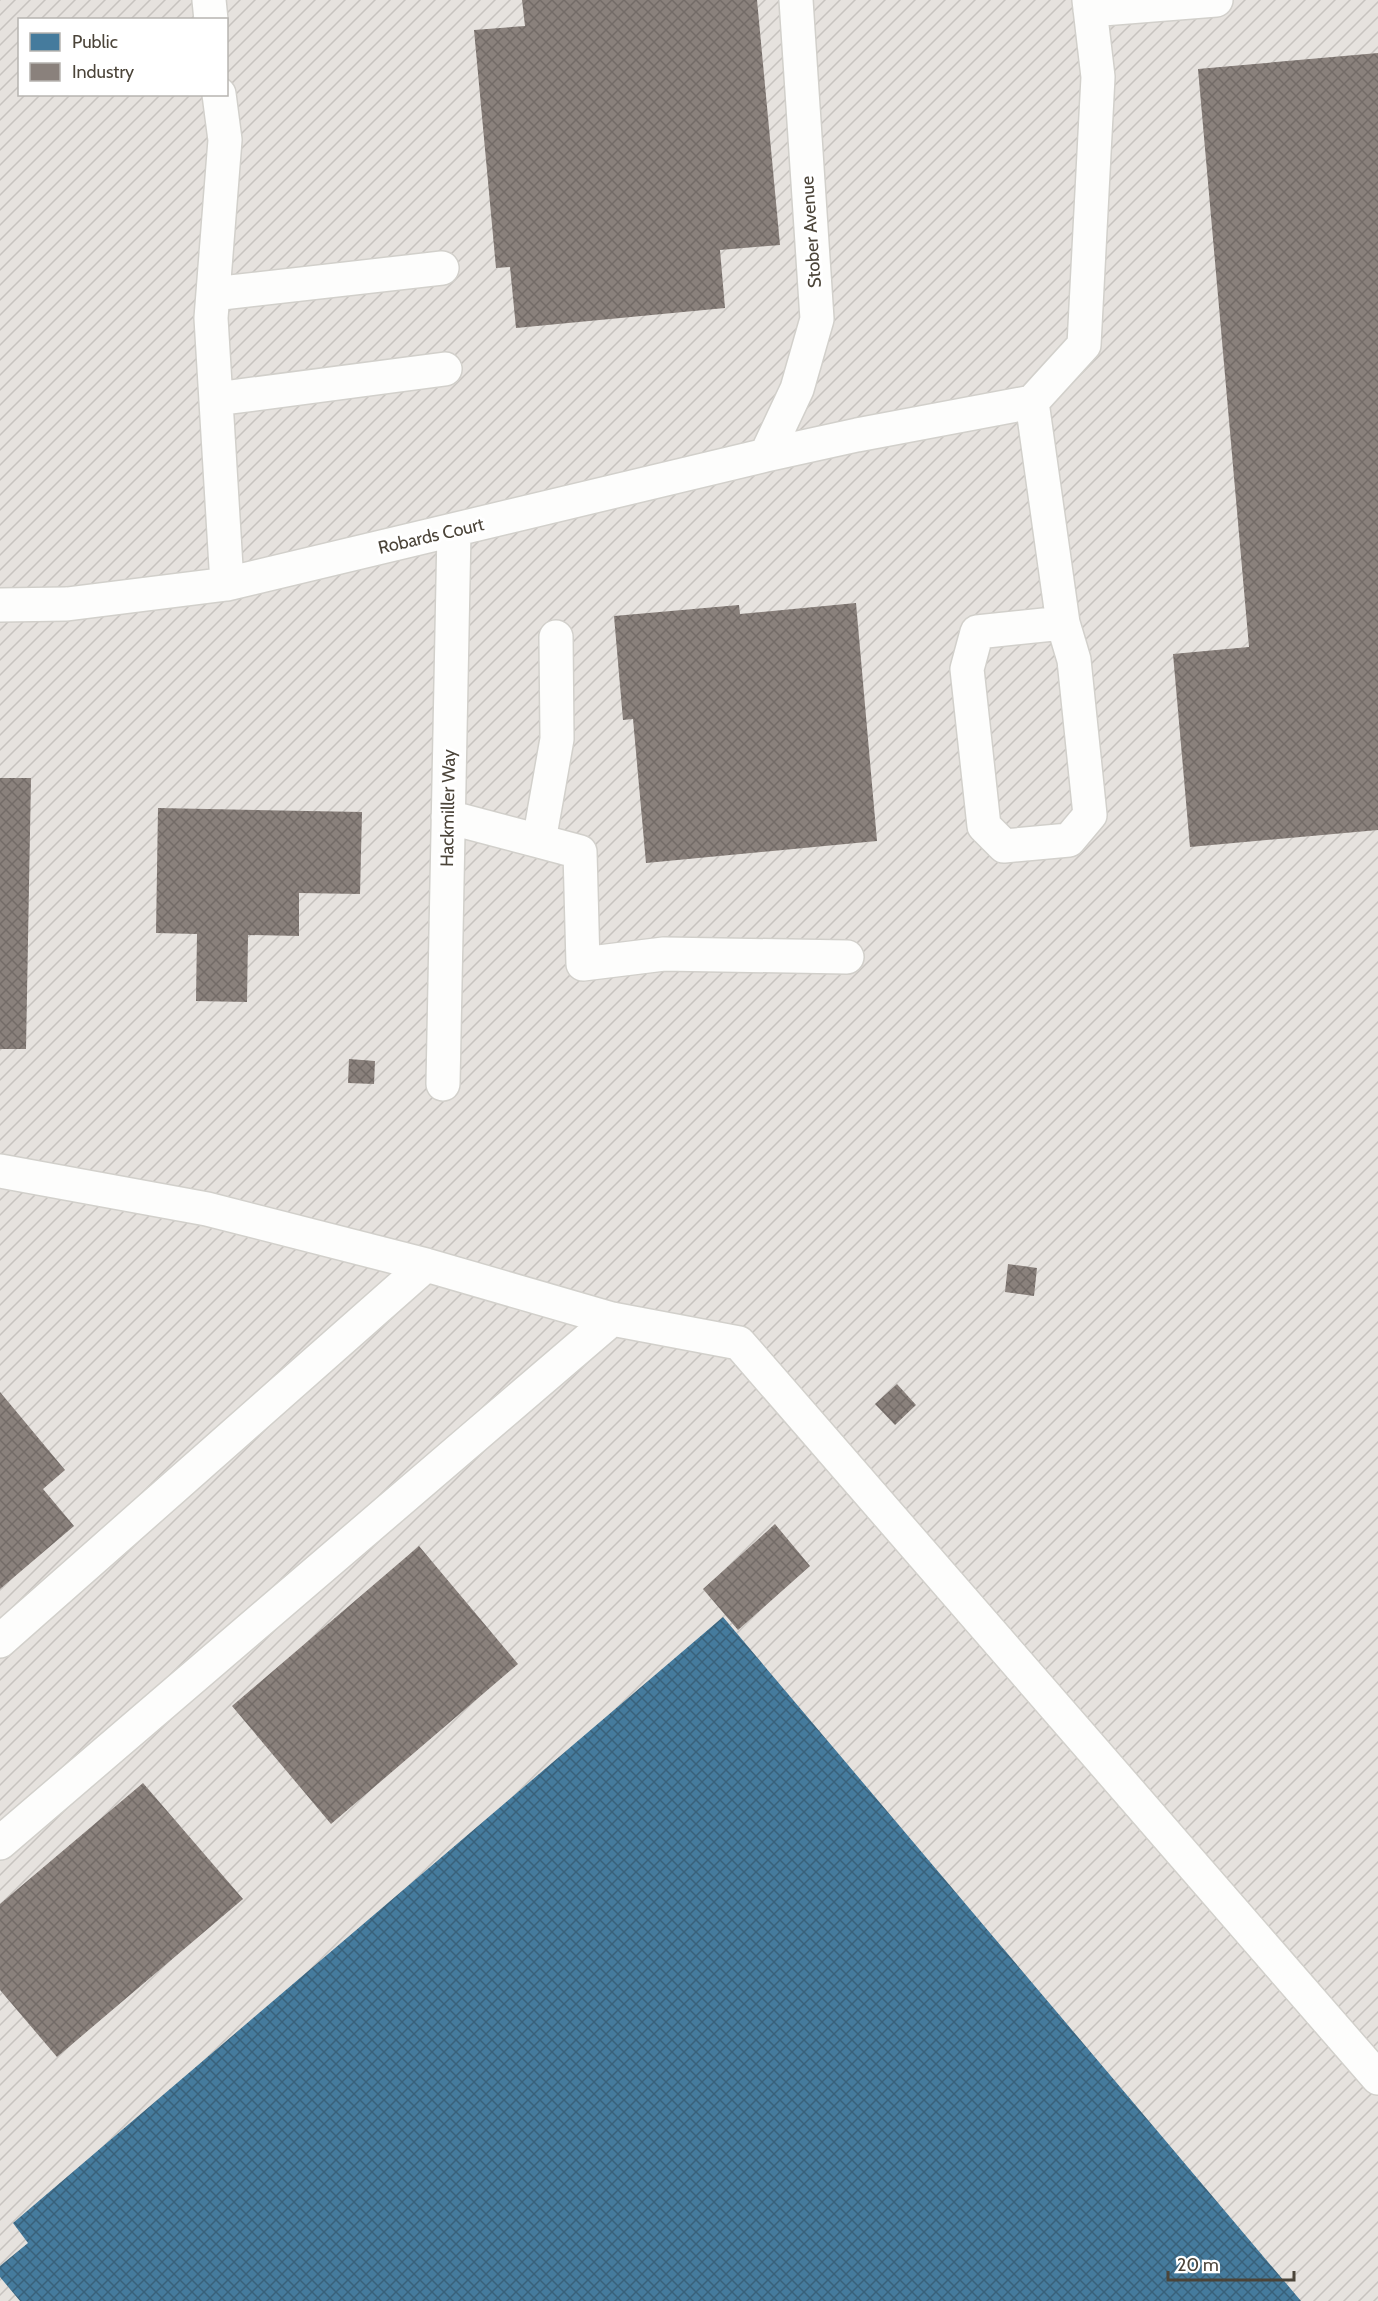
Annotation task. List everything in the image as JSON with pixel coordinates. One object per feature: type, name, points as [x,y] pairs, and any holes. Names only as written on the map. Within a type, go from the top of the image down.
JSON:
[{"type":"street","points":[[209,0],[211,18]]},
{"type":"street","name":"Stober Avenue","points":[[766,455],[797,388],[817,319],[796,0]]},
{"type":"street","points":[[1063,623],[977,632],[968,669],[984,826],[1004,846],[1069,840],[1090,815],[1074,660],[1063,623],[1032,402],[1084,345],[1098,77],[1090,5],[1216,0]]},
{"type":"street","points":[[219,96],[225,140],[211,318],[227,584]]},
{"type":"street","points":[[213,294],[442,268]]},
{"type":"street","points":[[216,399],[445,369]]},
{"type":"street","name":"Robards Court","points":[[0,605],[67,604],[227,584],[766,455],[857,435],[1032,402]]},
{"type":"street","name":"Hackmiller Way","points":[[443,1084],[454,531]]},
{"type":"street","points":[[539,841],[557,739],[556,638]]},
{"type":"street","points":[[448,817],[580,852],[583,964],[664,954],[847,957]]},
{"type":"street","points":[[0,1171],[207,1209],[426,1265],[612,1319],[739,1343],[1378,2078]]},
{"type":"street","points":[[0,1641],[426,1265]]},
{"type":"street","points":[[0,1843],[612,1319]]},
{"type":"shaded area","points":[[0,0],[1378,0],[1378,2301],[0,2301]]},
{"type":"building: Public","points":[[723,1617],[1301,2301],[20,2301],[0,2277],[0,2266],[28,2243],[13,2223]]},
{"type":"building: Industry","points":[[522,0],[757,0],[780,245],[720,250],[725,308],[516,328],[510,267],[496,268],[474,30],[525,26]]},
{"type":"building: Industry","points":[[1378,53],[1378,830],[1190,847],[1173,654],[1249,647],[1198,69]]},
{"type":"building: Industry","points":[[856,603],[877,841],[646,863],[633,719],[623,720],[614,616],[739,605],[740,614]]},
{"type":"building: Industry","points":[[0,778],[31,778],[26,1049],[0,1049]]},
{"type":"building: Industry","points":[[158,808],[362,812],[360,894],[299,893],[299,936],[248,935],[247,1002],[196,1001],[197,934],[156,933]]},
{"type":"building: Industry","points":[[349,1059],[375,1061],[374,1084],[348,1083]]},
{"type":"building: Industry","points":[[1008,1264],[1037,1268],[1034,1296],[1005,1292]]},
{"type":"building: Industry","points":[[897,1384],[916,1405],[895,1425],[875,1404]]},
{"type":"building: Industry","points":[[0,1392],[65,1470],[43,1489],[74,1526],[0,1589]]},
{"type":"building: Industry","points":[[775,1524],[810,1566],[738,1630],[703,1589]]},
{"type":"building: Industry","points":[[419,1546],[518,1664],[331,1824],[232,1706]]},
{"type":"building: Industry","points":[[143,1783],[243,1899],[57,2057],[0,1990],[0,1904]]}]
